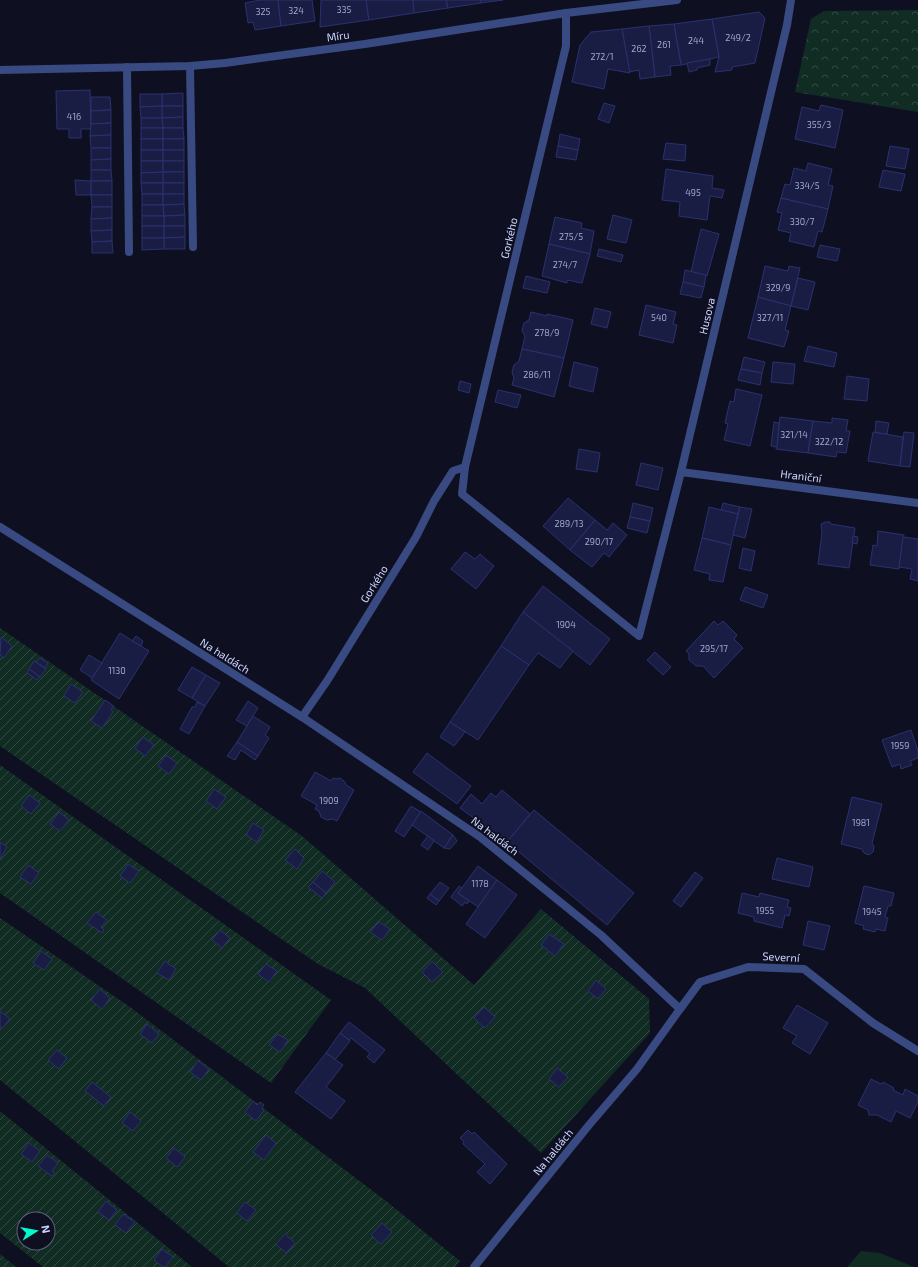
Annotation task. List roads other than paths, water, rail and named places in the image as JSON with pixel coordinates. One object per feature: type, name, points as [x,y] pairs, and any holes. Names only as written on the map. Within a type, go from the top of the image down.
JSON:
[{"type":"street","name":"Míru","points":[[0,70],[190,66],[225,63],[357,45],[566,13],[677,0]]},
{"type":"street","name":"Husova","points":[[638,636],[681,472],[788,25],[791,0]]},
{"type":"street","name":"Gorkého","points":[[566,13],[566,46],[465,467],[462,494],[638,636]]},
{"type":"street","points":[[190,66],[194,247]]},
{"type":"street","points":[[127,67],[129,252]]},
{"type":"street","name":"Gorkého","points":[[302,717],[416,537],[434,501],[453,471],[465,467]]},
{"type":"street","name":"Hraniční","points":[[681,472],[918,503]]},
{"type":"street","name":"Na haldách","points":[[0,527],[302,717],[480,837],[601,935],[680,1009],[637,1069],[589,1125],[474,1267]]},
{"type":"street","name":"Severní","points":[[680,1009],[700,982],[748,966],[804,969],[873,1023],[918,1051]]}]
